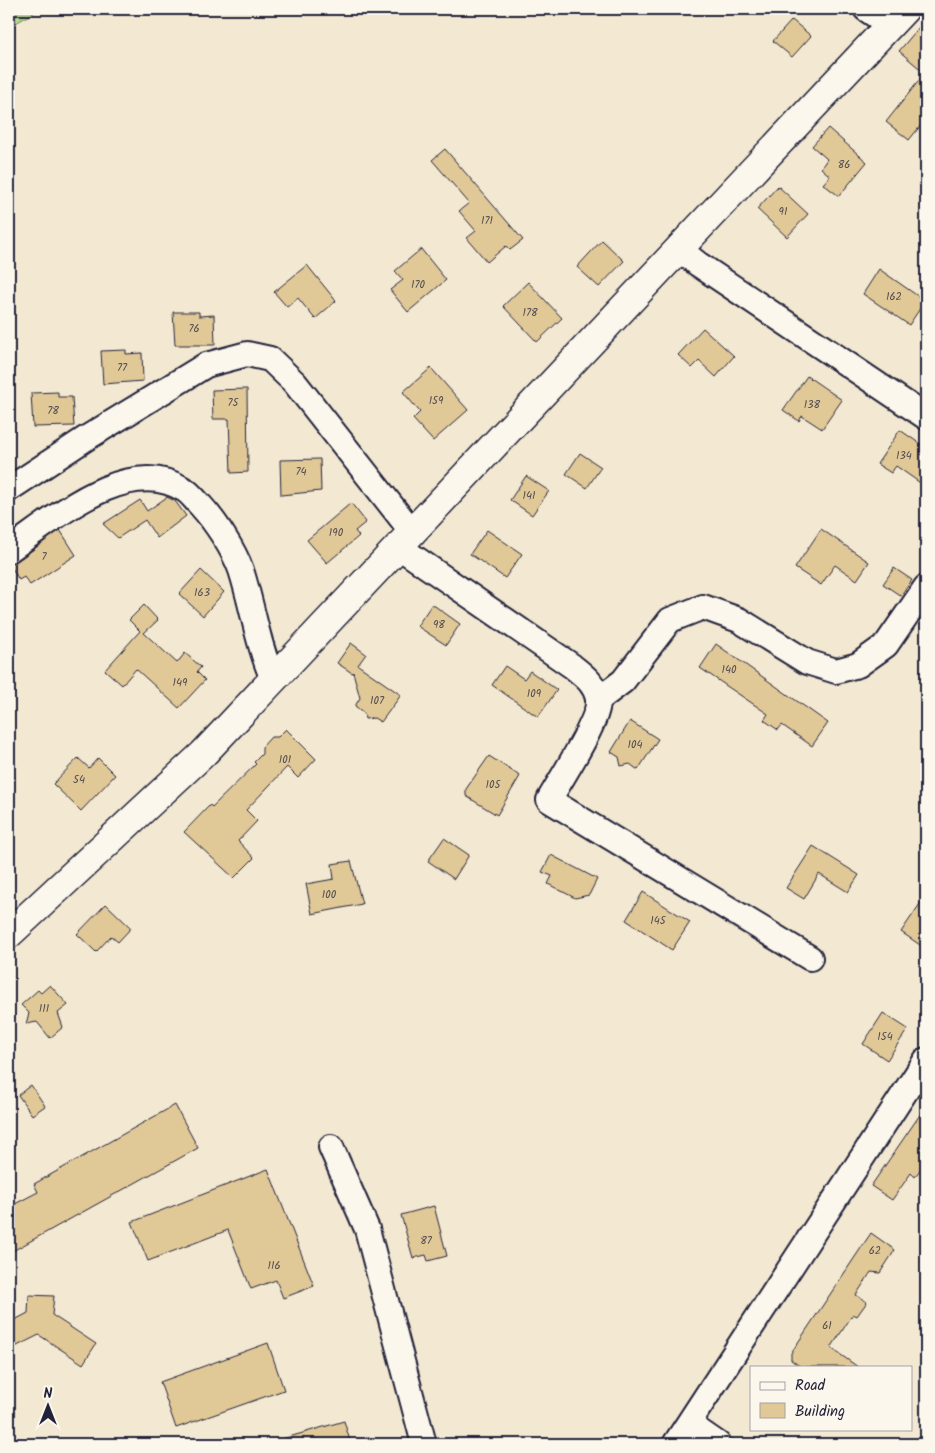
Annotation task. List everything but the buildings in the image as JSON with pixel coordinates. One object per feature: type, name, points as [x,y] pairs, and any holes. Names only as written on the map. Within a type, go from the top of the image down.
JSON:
[{"type":"street","points":[[9,934],[203,754],[897,17],[866,9]]},
{"type":"street","points":[[679,248],[698,264],[926,417]]},
{"type":"street","points":[[9,490],[85,439],[206,365],[247,354],[270,359],[295,383],[406,540],[591,682],[598,700],[594,720],[548,800],[810,958]]},
{"type":"street","points":[[9,550],[92,493],[137,479],[165,480],[186,490],[212,517],[240,569],[262,654],[273,680]]},
{"type":"street","points":[[598,700],[623,681],[670,620],[703,607],[739,620],[807,662],[836,671],[858,664],[886,645],[926,587]]},
{"type":"street","points":[[675,1444],[842,1185],[926,1060]]},
{"type":"street","points":[[331,1147],[367,1229],[424,1444]]},
{"type":"street","points":[[689,1424],[718,1444]]},
{"type":"green space","points":[[9,9],[40,9],[9,27]]}]
